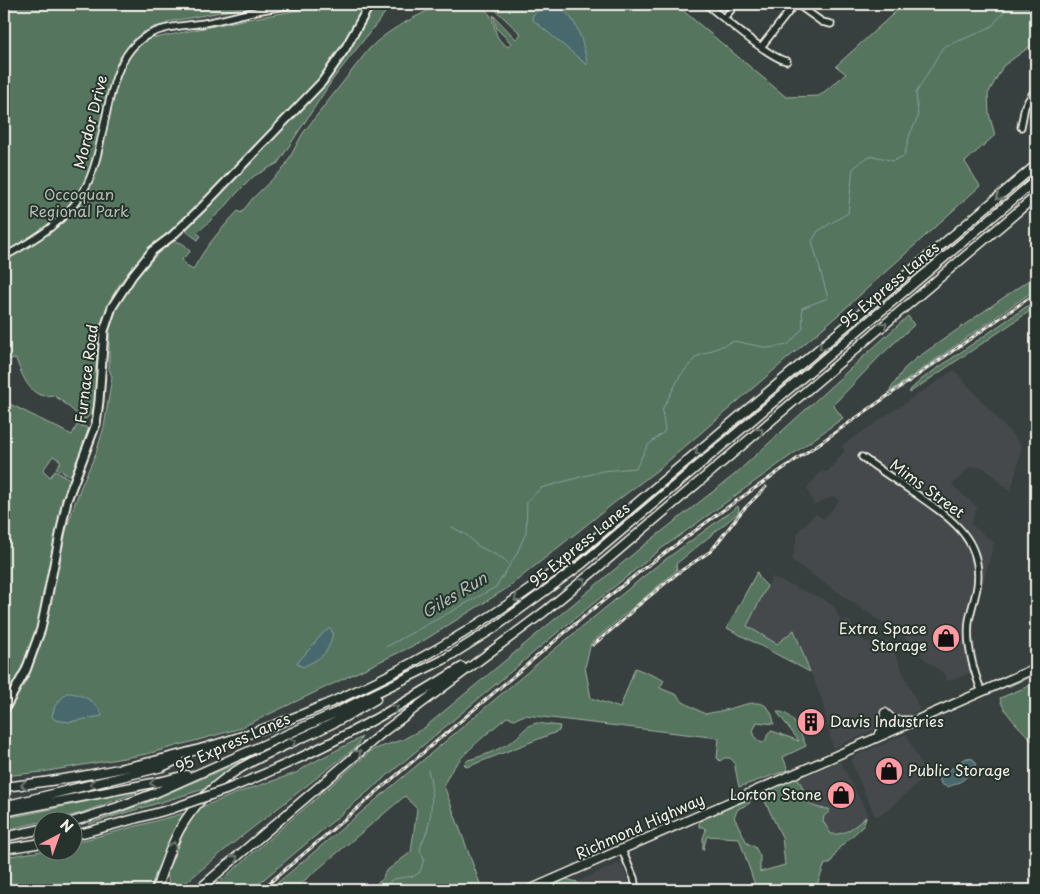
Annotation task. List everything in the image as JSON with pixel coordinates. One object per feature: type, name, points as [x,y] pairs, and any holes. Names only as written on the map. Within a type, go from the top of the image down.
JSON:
[{"type":"highway","points":[[4,787],[103,773],[189,753],[284,722],[352,694],[436,651],[518,598],[595,539],[1036,166]]},
{"type":"highway","name":"95 Express Lanes","points":[[82,819],[134,802],[406,680],[494,628],[582,564],[1036,180]]},
{"type":"highway","points":[[198,890],[371,742],[594,571],[1036,196]]},
{"type":"highway","points":[[82,833],[171,809],[225,790],[291,762],[365,725],[423,692],[502,642]]},
{"type":"highway","name":"Richmond Highway","points":[[528,890],[1036,668]]},
{"type":"highway","points":[[156,890],[169,852],[181,828],[205,796],[225,778],[245,764],[343,717],[406,680]]},
{"type":"highway","points":[[876,738],[886,724],[885,713],[897,722],[918,720]]},
{"type":"highway","points":[[4,806],[162,767],[189,753]]},
{"type":"highway","points":[[4,812],[163,781],[217,766]]},
{"type":"highway","points":[[4,837],[32,831]]},
{"type":"highway","points":[[4,849],[32,845]]},
{"type":"main road","name":"Furnace Road","points":[[4,710],[26,670],[41,629],[65,505],[96,424],[104,331],[112,307],[132,276],[152,251],[172,236],[204,205],[312,93],[345,49],[370,4]]},
{"type":"street","name":"Mordor Drive","points":[[4,257],[54,226],[68,213],[84,191],[96,163],[117,70],[135,44],[149,34],[179,26],[204,23],[256,11],[305,4]]},
{"type":"street","points":[[706,4],[761,47],[781,61],[787,61]]},
{"type":"street","points":[[724,18],[736,4]]},
{"type":"street","points":[[761,47],[796,4],[822,22],[831,24]]},
{"type":"street","points":[[1020,127],[1025,106],[1036,88]]},
{"type":"street","name":"Mims Street","points":[[862,457],[950,519],[964,533],[971,545],[977,564],[978,578],[970,618],[969,637],[975,673],[982,692]]},
{"type":"street","points":[[622,850],[634,878],[636,890]]},
{"type":"shaded area","points":[[185,4],[254,4],[256,9],[195,21],[185,19]]},
{"type":"shaded area","points":[[954,370],[1022,446],[1011,492],[983,467],[970,467],[952,485],[977,507],[971,524],[994,543],[977,604],[973,632],[979,670],[948,681],[943,673],[922,657],[920,648],[792,561],[798,532],[815,514],[824,519],[839,501],[834,496],[814,505],[807,488],[819,473],[827,472],[845,451],[841,446]]},
{"type":"shaded area","points":[[772,577],[825,600],[834,607],[841,622],[848,620],[864,642],[889,641],[920,710],[833,748],[822,700],[794,631],[777,644],[747,626]]},
{"type":"shaded area","name":"Public Storage","points":[[906,734],[927,776],[881,815],[875,816],[851,761],[855,756]]},
{"type":"shaded area","points":[[840,761],[867,813],[866,817],[855,826],[837,835],[831,834],[809,804],[799,779]]},
{"type":"shaded area","points":[[617,864],[622,866],[630,885],[629,890],[581,890],[577,882]]},
{"type":"green space","name":"Occoquan Regional Park","points":[[4,4],[262,4],[168,22],[164,26],[157,28],[154,26],[155,38],[253,18],[337,4],[365,4],[347,42],[326,71],[172,231],[139,260],[121,283],[107,308],[101,327],[96,363],[97,388],[95,402],[86,419],[81,418],[61,400],[52,395],[38,394],[24,379],[16,359],[4,359]]},
{"type":"green space","points":[[373,4],[392,4],[333,79],[278,163],[254,176],[197,233],[201,236],[198,240],[187,232],[186,227],[308,102],[345,54]]},
{"type":"green space","points":[[441,4],[478,4],[490,15],[499,39],[508,47],[511,43],[497,29],[493,15],[516,39],[521,34],[489,4],[675,4],[786,97],[819,96],[846,74],[836,66],[904,4],[1036,4],[1036,42],[1003,66],[988,94],[989,114],[995,135],[965,162],[980,186],[838,315],[660,468],[506,589],[423,641],[238,729],[147,754],[42,772],[4,776],[4,715],[28,673],[41,640],[54,575],[60,566],[61,546],[80,489],[96,453],[104,427],[112,377],[109,369],[109,324],[112,315],[134,281],[159,252],[172,242],[180,242],[189,249],[190,252],[182,259],[186,266],[193,270],[208,246],[225,225],[238,211],[241,213],[253,198],[284,168],[303,133],[369,49],[394,29]]},
{"type":"green space","points":[[1036,275],[1036,289],[888,393],[904,369],[914,360]]},
{"type":"green space","points":[[1036,300],[1036,307],[909,393],[922,379]]},
{"type":"green space","points":[[908,316],[914,325],[880,356],[833,405],[843,418],[661,549],[558,632],[251,890],[210,890],[372,750],[404,739],[424,728],[638,550],[733,476]]},
{"type":"green space","points":[[4,401],[72,435],[77,425],[86,427],[89,437],[70,476],[56,468],[61,461],[53,456],[43,470],[50,477],[55,471],[70,479],[35,638],[25,666],[4,704]]},
{"type":"green space","points":[[738,506],[738,513],[676,564],[677,570],[591,643],[585,667],[591,698],[620,708],[635,668],[664,680],[660,688],[677,695],[683,702],[705,714],[753,703],[764,705],[769,709],[774,724],[757,722],[753,731],[756,739],[762,743],[766,740],[768,733],[772,731],[799,741],[777,712],[782,712],[795,724],[806,746],[783,757],[788,770],[739,787],[734,762],[730,758],[724,758],[720,761],[717,758],[719,738],[525,715],[515,719],[507,717],[462,758],[454,767],[444,786],[482,889],[366,890],[382,880],[385,872],[411,852],[417,809],[405,796],[293,890],[269,890],[550,653],[654,568]]},
{"type":"green space","points":[[757,572],[760,579],[767,586],[747,626],[777,644],[794,630],[810,672],[727,628]]},
{"type":"green space","points":[[1036,683],[1036,745],[1005,710],[1000,698]]},
{"type":"green space","points":[[537,723],[560,726],[559,731],[467,767],[464,764],[468,760],[504,746],[515,739],[527,727]]},
{"type":"green space","points":[[362,737],[356,747],[232,844],[177,890],[170,890],[167,873],[183,834],[199,808],[296,773]]},
{"type":"green space","points":[[240,762],[211,787],[89,824],[146,803]]},
{"type":"green space","points":[[797,777],[810,803],[820,808],[829,809],[830,811],[824,816],[823,821],[831,834],[846,832],[866,817],[863,826],[839,848],[830,864],[825,864],[815,890],[754,890],[756,888],[739,838],[707,836],[703,850],[703,838],[706,830],[703,827],[699,827],[699,823],[703,819],[747,798],[750,803],[738,809],[734,817],[747,843],[755,847],[760,856],[760,872],[785,865],[782,837],[761,793]]},
{"type":"green space","points":[[146,789],[82,813],[37,812]]},
{"type":"green space","points":[[32,813],[32,824],[4,830],[4,818]]},
{"type":"green space","points":[[185,813],[158,867],[150,890],[4,890],[4,857],[32,853],[32,862],[82,862],[82,841]]},
{"type":"green space","points":[[566,879],[577,882],[581,890],[572,890],[570,888],[566,890],[541,890]]},
{"type":"water","points":[[543,6],[563,10],[575,24],[582,42],[587,65],[533,20],[532,16]]},
{"type":"water","points":[[330,628],[333,633],[326,651],[315,661],[303,667],[297,664],[323,633]]},
{"type":"water","points":[[66,693],[77,694],[88,699],[97,707],[102,716],[69,722],[55,720],[52,716],[55,706]]},
{"type":"water","points":[[966,758],[973,759],[976,763],[968,775],[952,786],[947,787],[941,784],[939,778]]},
{"type":"waterway","name":"Giles Run","points":[[386,647],[496,587],[516,555],[526,533],[527,501],[541,488],[602,471],[636,468],[648,445],[665,431],[662,410],[680,376],[696,357],[734,341],[768,348],[788,345],[803,328],[802,308],[828,298],[812,241],[818,231],[848,213],[853,169],[867,158],[880,157],[893,161],[904,156],[910,134],[918,117],[916,93],[943,47],[992,26],[1010,4]]},
{"type":"waterway","points":[[452,527],[468,536],[476,545],[504,559],[508,564]]},
{"type":"waterway","points":[[1008,687],[1036,674]]},
{"type":"waterway","name":"Giles Run","points":[[382,890],[393,879],[414,876],[420,872],[424,859],[420,850],[427,831],[431,809],[432,792],[428,770]]},
{"type":"railway","points":[[261,890],[588,613],[643,569],[722,511],[1036,293]]},
{"type":"railway","points":[[593,645],[679,572],[711,551],[742,511],[766,487]]},
{"type":"place","name":"Extra Space Storage","points":[[946,638]]},
{"type":"place","name":"Davis Industries","points":[[811,722]]},
{"type":"place","name":"Public Storage","points":[[889,771]]},
{"type":"place","name":"Lorton Stone","points":[[841,795]]}]
